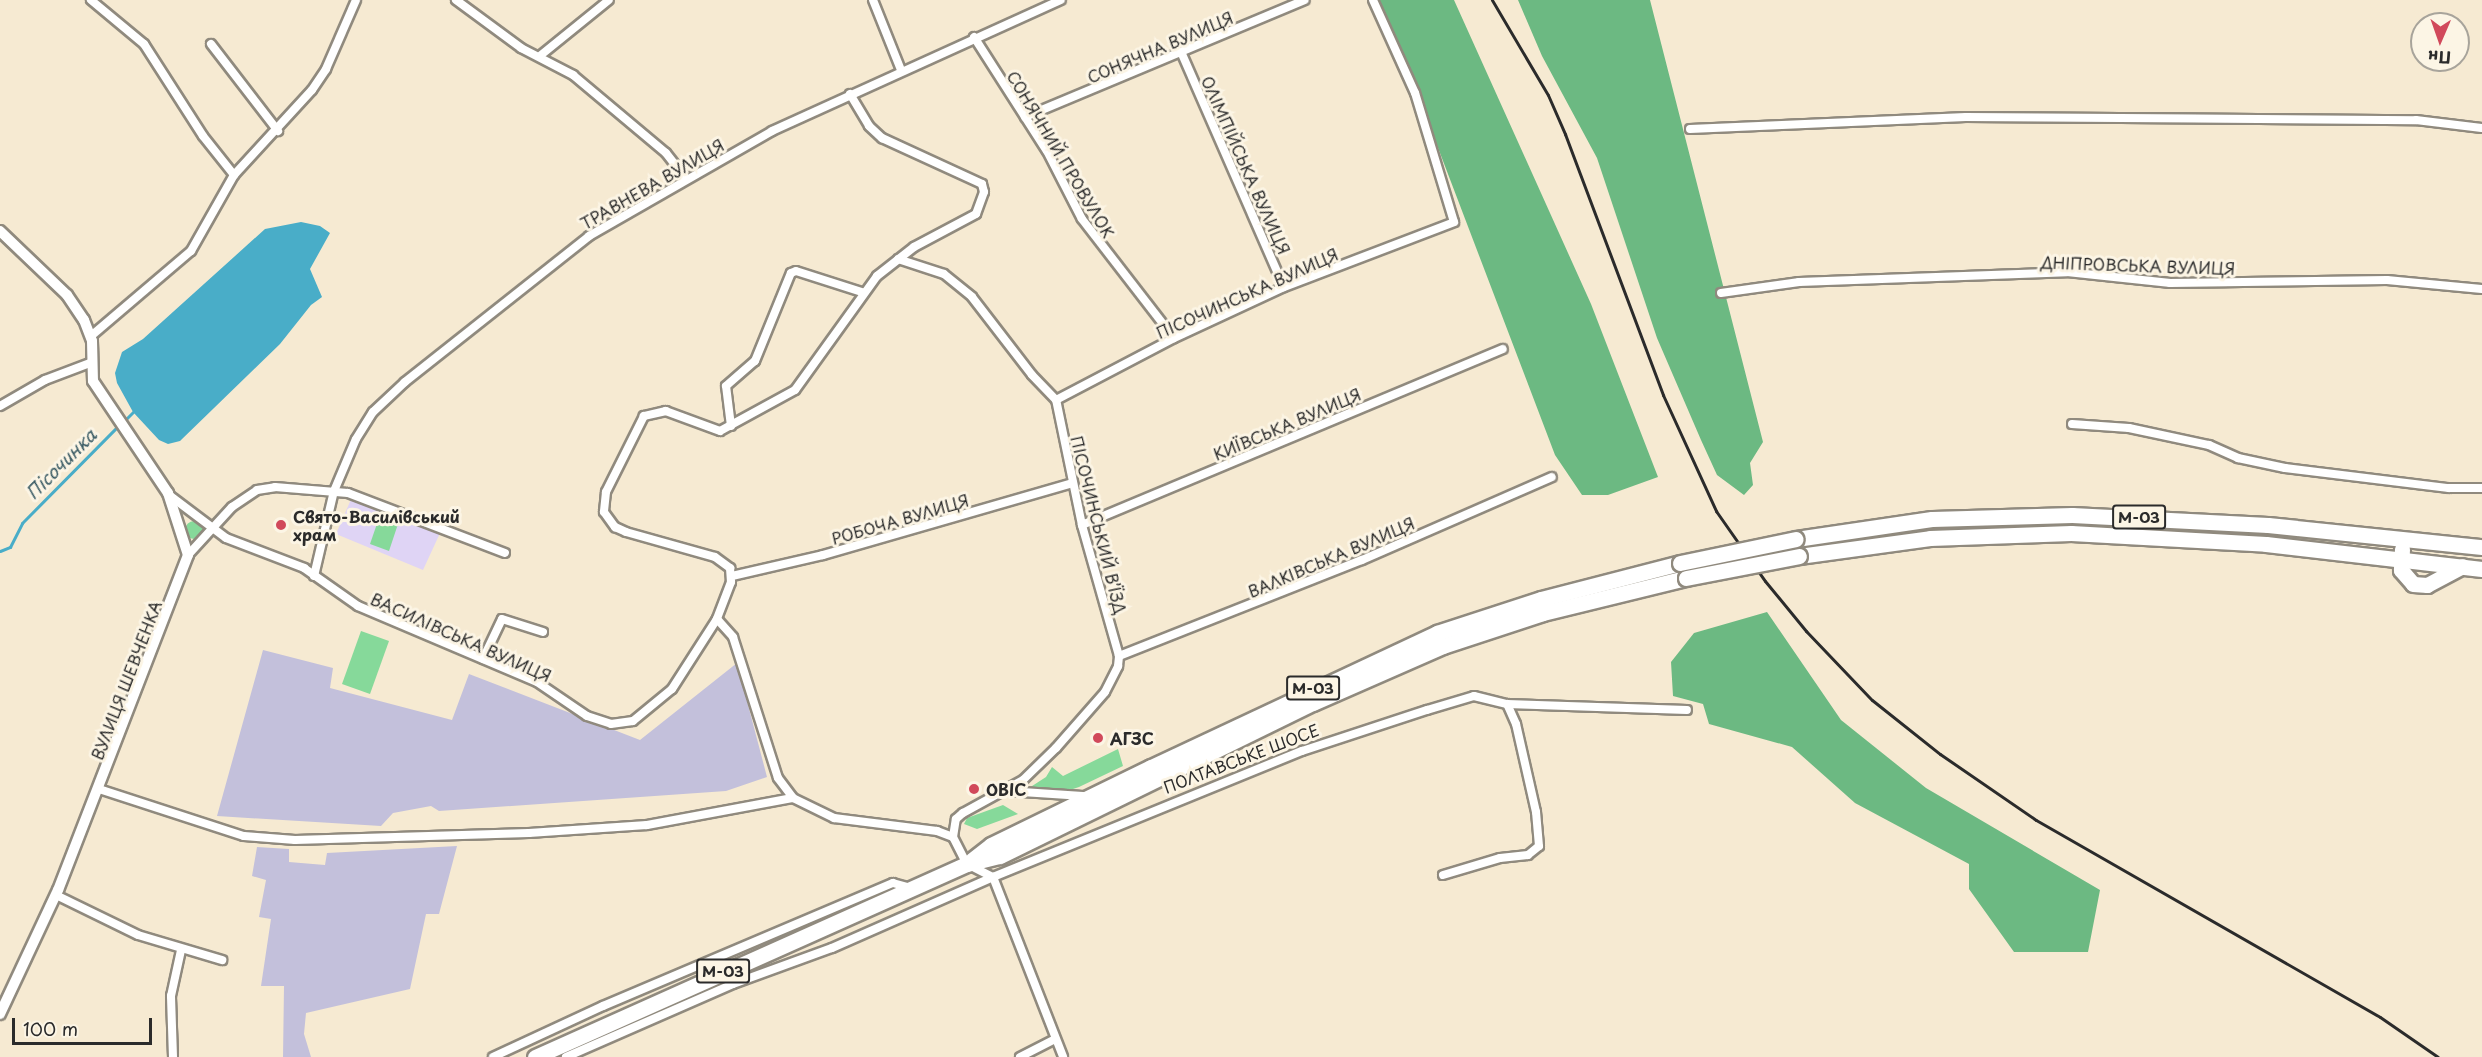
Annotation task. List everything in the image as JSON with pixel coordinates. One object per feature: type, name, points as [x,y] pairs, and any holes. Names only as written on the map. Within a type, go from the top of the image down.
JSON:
[{"type":"highway","name":"М-03","points":[[967,864],[991,845],[1308,691],[1437,633],[1541,599],[1680,563],[1796,539],[1932,519],[2072,515],[2246,524],[2482,547]]},
{"type":"highway","name":"М-03","points":[[536,1057],[967,864],[1000,856],[1313,703],[1443,646],[1543,613],[1686,579],[1799,556],[1930,538],[2071,533],[2266,543],[2482,569]]},
{"type":"highway","points":[[2410,539],[2403,545],[2400,558],[2406,578],[2413,584],[2427,585],[2462,566]]},
{"type":"street","points":[[91,0],[144,44],[203,136],[234,175]]},
{"type":"street","points":[[91,336],[191,251],[234,175],[278,132],[326,69],[356,0]]},
{"type":"street","points":[[456,0],[521,48],[541,55],[620,112],[666,153],[686,179]]},
{"type":"street","points":[[541,55],[609,0]]},
{"type":"street","points":[[873,0],[901,70]]},
{"type":"street","name":"СОНЯЧНА ВУЛИЦЯ","points":[[1025,117],[1182,54],[1305,0]]},
{"type":"street","name":"ПІСОЧИНСЬКА ВУЛИЦЯ","points":[[1056,400],[1174,338],[1284,287],[1454,222],[1414,93],[1373,0]]},
{"type":"street","name":"ТРАВНЕВА ВУЛИЦЯ","points":[[314,576],[334,491],[361,429],[405,382],[589,236],[686,179],[850,94],[1056,1]]},
{"type":"street","name":"СОНЯЧНИЙ ПРОВУЛОК","points":[[974,37],[1025,117],[1101,246],[1174,338]]},
{"type":"street","points":[[211,44],[278,132]]},
{"type":"street","name":"ОЛІМПІЙСЬКА ВУЛИЦЯ","points":[[1182,54],[1284,287]]},
{"type":"street","points":[[732,576],[728,566],[715,557],[626,532],[607,518],[606,492],[647,414],[666,411],[720,430],[795,390],[862,292],[898,259],[936,233],[972,219],[984,187],[882,138],[869,126],[850,94]]},
{"type":"street","points":[[1689,129],[1966,117],[2416,120],[2482,128]]},
{"type":"street","points":[[0,231],[67,295],[91,336],[90,363],[100,394],[168,494],[188,555]]},
{"type":"street","points":[[898,259],[944,274],[972,297],[1032,375],[1056,400]]},
{"type":"street","points":[[731,426],[726,386],[755,361],[791,273],[796,271],[862,292]]},
{"type":"street","name":"ДНІПРОВСЬКА ВУЛИЦЯ","points":[[1721,293],[1799,282],[2067,272],[2170,283],[2387,280],[2482,289]]},
{"type":"street","name":"КИЇВСЬКА ВУЛИЦЯ","points":[[1082,525],[1503,349]]},
{"type":"street","points":[[0,406],[45,380],[90,363]]},
{"type":"street","name":"ПІСОЧИНСЬКИЙ В’ЇЗД","points":[[1056,400],[1082,525],[1119,656]]},
{"type":"street","points":[[2072,424],[2140,431],[2209,445],[2238,458],[2285,468],[2449,488],[2482,488]]},
{"type":"street","name":"ВАЛКІВСЬКА ВУЛИЦЯ","points":[[1119,656],[1362,560],[1552,477]]},
{"type":"street","name":"РОБОЧА ВУЛИЦЯ","points":[[732,576],[835,552],[1073,483]]},
{"type":"street","points":[[188,555],[232,507],[263,488],[334,491],[505,553]]},
{"type":"street","name":"ВАСИЛІВСЬКА ВУЛИЦЯ","points":[[168,494],[211,528],[314,576],[358,606],[537,682],[587,716],[623,724],[633,721],[672,689],[717,618],[732,576]]},
{"type":"street","name":"ВУЛИЦЯ ШЕВЧЕНКА","points":[[0,1014],[56,895],[188,555]]},
{"type":"street","points":[[717,618],[733,637],[778,778],[793,798],[834,818],[937,831],[953,837]]},
{"type":"street","points":[[483,659],[502,619],[543,632]]},
{"type":"street","points":[[1063,1057],[993,877],[967,864],[953,837],[956,819],[963,813],[1007,791],[1084,719],[1112,680],[1119,656]]},
{"type":"street","name":"ПОЛТАВСЬКЕ ШОСЕ","points":[[566,1057],[993,877],[1302,751],[1474,696],[1508,704],[1687,710]]},
{"type":"street","points":[[1443,875],[1500,858],[1528,855],[1539,846],[1536,812],[1516,724],[1508,704]]},
{"type":"street","points":[[99,789],[244,836],[338,839],[647,825],[793,798]]},
{"type":"street","points":[[1007,791],[1057,796],[1093,795]]},
{"type":"street","points":[[493,1057],[603,1006],[893,883],[912,888]]},
{"type":"street","points":[[56,895],[138,935],[181,950],[222,960]]},
{"type":"street","points":[[173,1057],[171,996],[181,950]]},
{"type":"street","points":[[1020,1057],[1055,1039]]},
{"type":"shaded area","points":[[352,497],[441,531],[423,570],[336,534]]},
{"type":"shaded area","points":[[263,650],[333,668],[330,688],[452,720],[469,674],[640,740],[737,663],[767,777],[726,791],[439,811],[431,806],[393,813],[381,826],[217,816]]},
{"type":"shaded area","points":[[457,846],[439,914],[426,914],[410,989],[306,1013],[304,1034],[311,1057],[283,1057],[284,986],[261,986],[271,919],[259,917],[266,880],[252,876],[257,847],[289,849],[289,862],[325,865],[327,853]]},
{"type":"green space","points":[[1377,0],[1454,0],[1591,304],[1658,477],[1608,495],[1582,495],[1555,455],[1416,90]]},
{"type":"green space","points":[[1518,0],[1650,0],[1763,442],[1750,463],[1753,485],[1744,495],[1717,475],[1701,440],[1657,338],[1597,158],[1542,56]]},
{"type":"green space","points":[[381,512],[400,518],[389,551],[370,544]]},
{"type":"green space","points":[[190,521],[198,521],[203,526],[201,537],[190,539],[185,534],[185,526]]},
{"type":"green space","points":[[1767,612],[1841,720],[1926,788],[2100,890],[2088,952],[2014,952],[1969,889],[1969,864],[1855,803],[1792,747],[1709,724],[1703,704],[1673,696],[1671,662],[1694,633]]},
{"type":"green space","points":[[361,631],[389,641],[370,694],[342,684]]},
{"type":"green space","points":[[1118,749],[1123,766],[1079,787],[1064,792],[1029,788],[1046,777],[1052,767],[1063,776]]},
{"type":"green space","points":[[1003,805],[1018,814],[977,829],[964,824],[967,818]]},
{"type":"water","points":[[301,222],[320,226],[330,233],[310,269],[322,297],[311,305],[280,344],[180,441],[168,444],[159,440],[133,412],[117,383],[115,373],[122,352],[143,339],[265,229]]},
{"type":"waterway","points":[[124,421],[133,412]]},
{"type":"waterway","name":"Пісочинка","points":[[0,551],[10,547],[22,523],[119,425]]},
{"type":"railway","points":[[1492,0],[1548,95],[1565,134],[1663,395],[1716,511],[1765,581],[1806,631],[1872,700],[1940,754],[2036,820],[2380,1017],[2438,1057]]},
{"type":"place","name":"Свято-Василівський храм","points":[[281,525]]},
{"type":"place","name":"АГЗС","points":[[1098,738]]},
{"type":"place","name":"ОВІС","points":[[974,789]]}]
